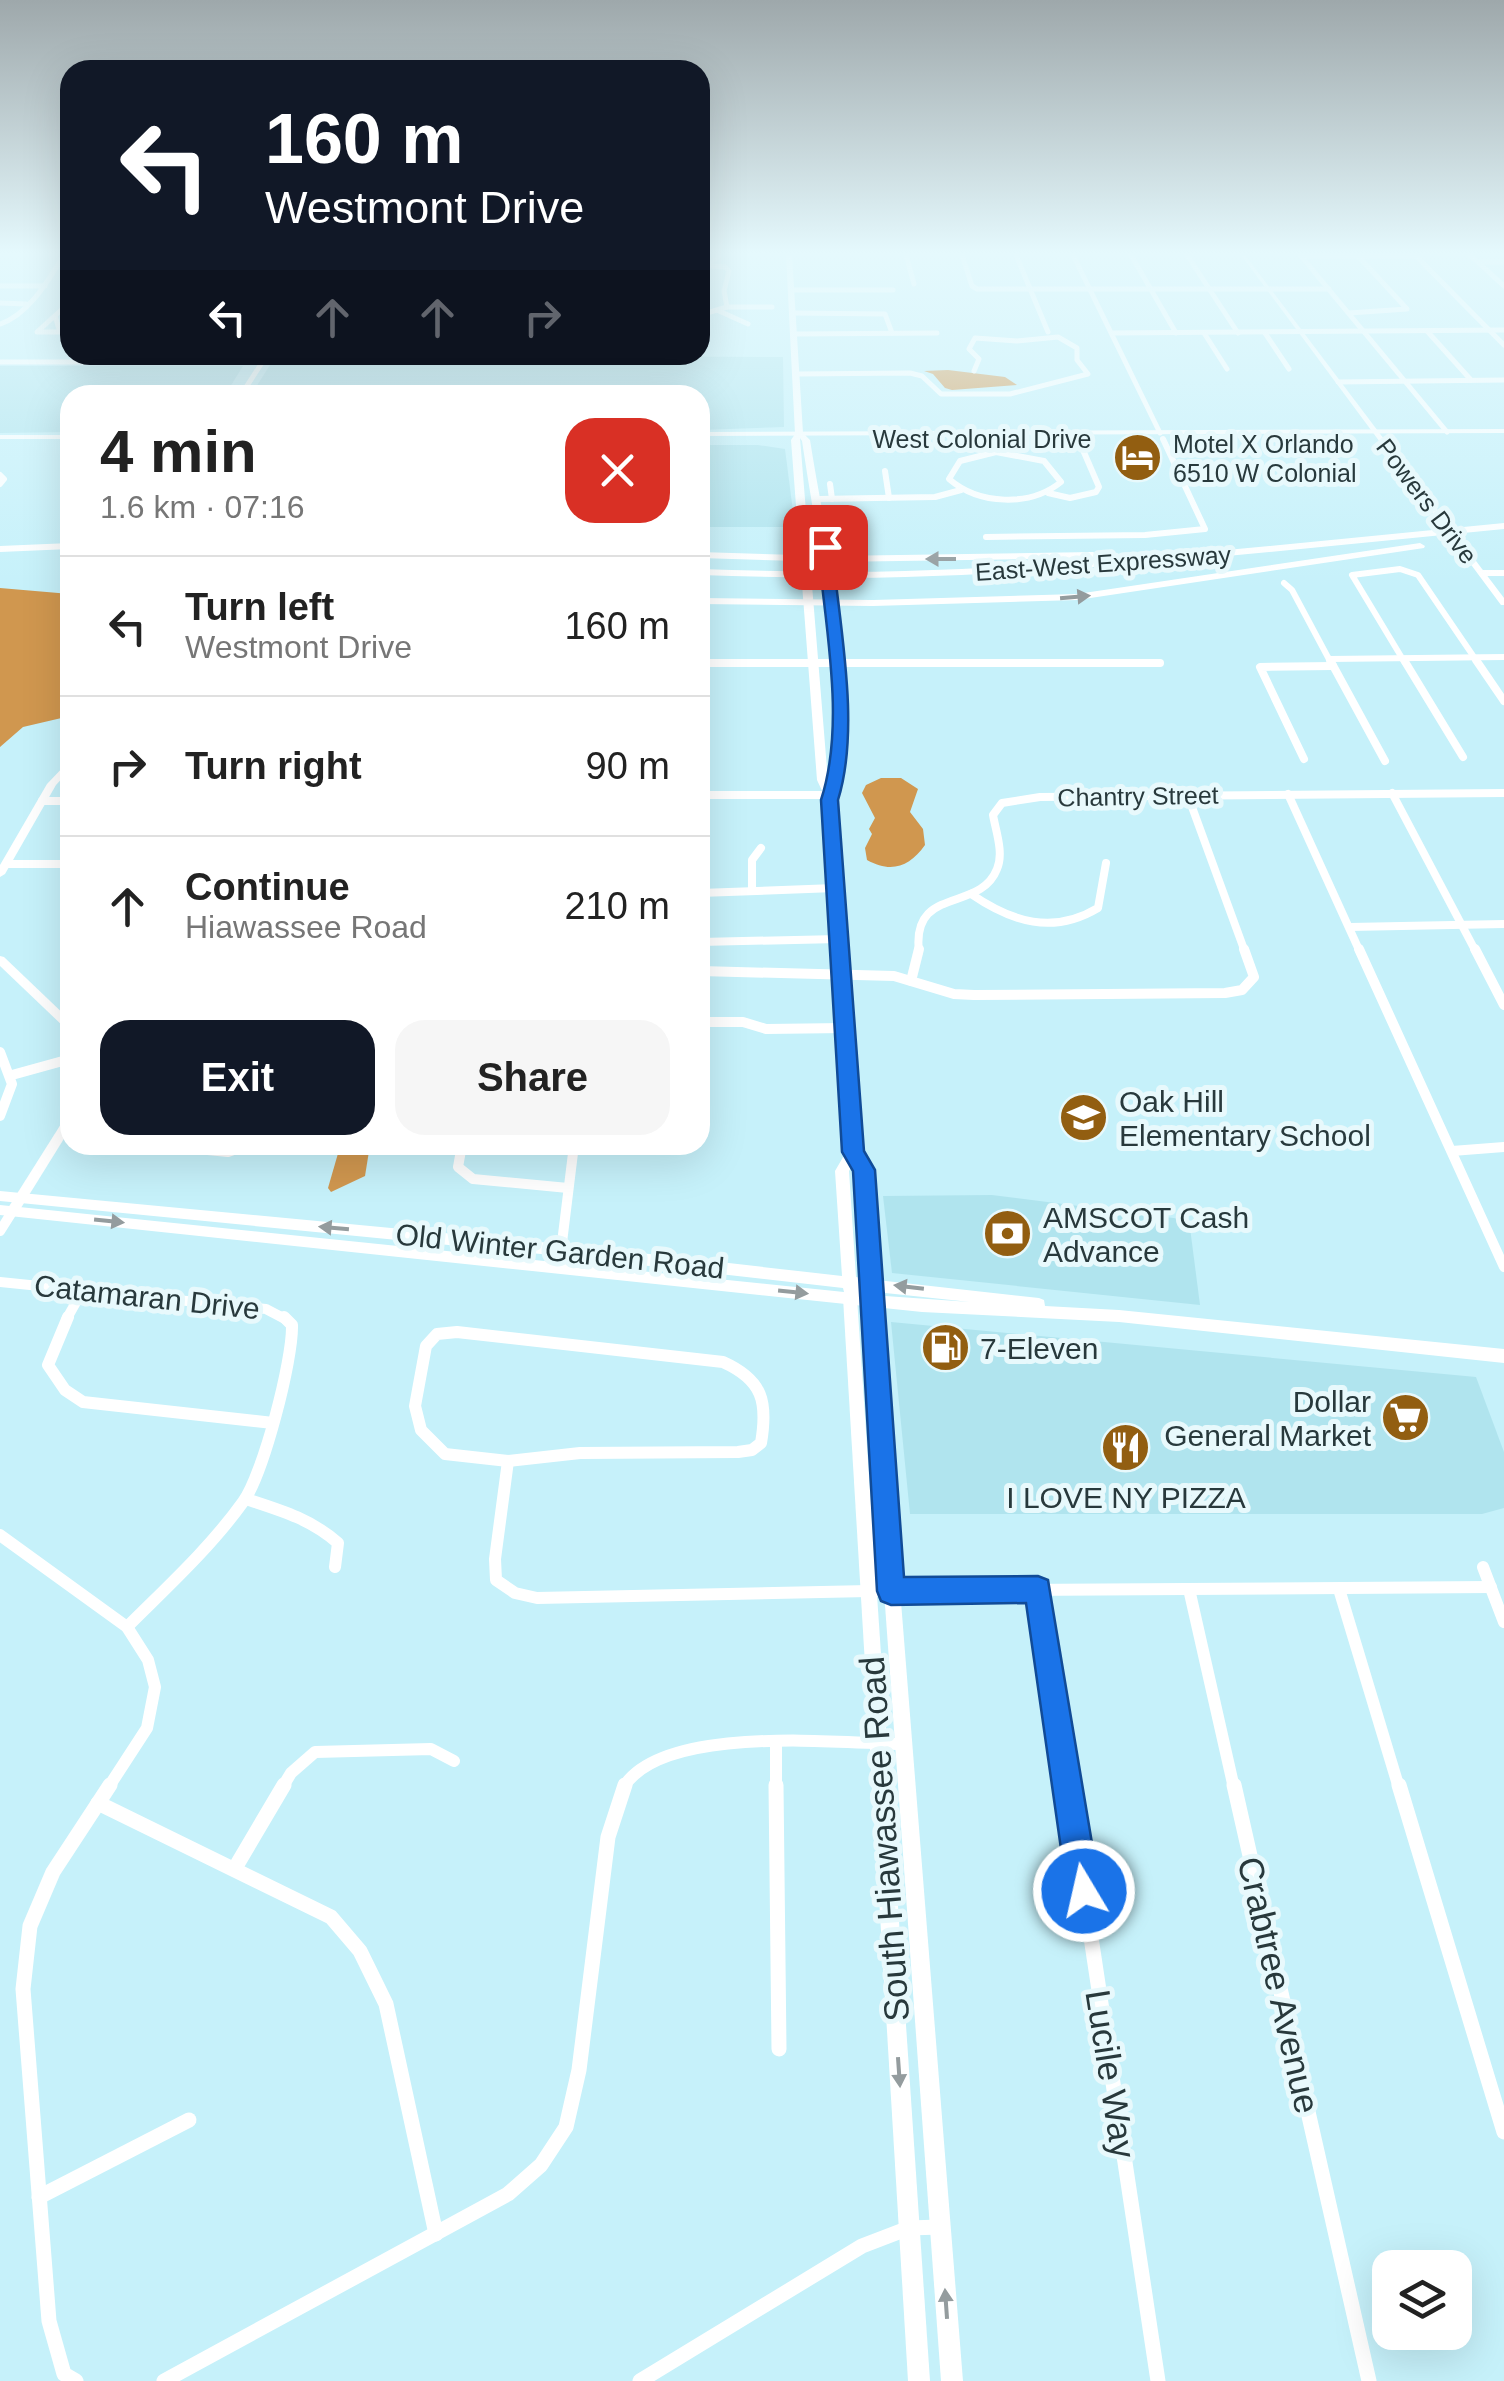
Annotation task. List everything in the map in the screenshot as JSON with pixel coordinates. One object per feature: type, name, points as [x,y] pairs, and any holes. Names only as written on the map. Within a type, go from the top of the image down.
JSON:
[{"type":"highway","name":"West Colonial Drive","points":[[710,437],[937,440],[1036,433],[1504,434]]},
{"type":"highway","name":"West Colonial Drive","points":[[800,438],[1504,434]]},
{"type":"highway","points":[[0,440],[60,438]]},
{"type":"highway","points":[[0,440],[60,439]]},
{"type":"highway","name":"East-West Expressway","points":[[838,581],[1022,572],[1504,526]]},
{"type":"highway","name":"East-West Expressway","points":[[710,581],[1036,580],[1504,538]]},
{"type":"highway","points":[[710,555],[807,558],[826,553],[869,559],[1023,558],[1354,540]]},
{"type":"highway","points":[[0,549],[60,546]]},
{"type":"highway","points":[[710,601],[810,604],[1078,597],[1420,546]]},
{"type":"highway","points":[[0,559],[60,556]]},
{"type":"highway","name":"East-West Expressway","points":[[710,573],[800,580]]},
{"type":"highway","points":[[749,603],[798,609],[811,619]]},
{"type":"highway","points":[[832,622],[852,607],[873,603]]},
{"type":"main road","points":[[796,366],[822,780],[829,796],[853,1152],[864,1170],[870,1300]]},
{"type":"main road","points":[[800,438],[817,499],[826,553],[836,663],[836,781],[829,796]]},
{"type":"main road","points":[[850,1298],[842,1171],[853,1152]]},
{"type":"main road","name":"Old Winter Garden Road","points":[[0,1196],[11,1207],[559,1267],[870,1300],[1119,1316]]},
{"type":"main road","name":"Old Winter Garden Road","points":[[11,1207],[561,1250],[870,1282],[1119,1316],[1504,1356]]},
{"type":"street","points":[[974,372],[976,366]]},
{"type":"street","points":[[797,374],[910,373],[925,378],[941,394],[1000,395],[1088,374],[1082,366]]},
{"type":"street","points":[[986,537],[1145,535],[1205,529],[1128,366]]},
{"type":"street","points":[[1225,366],[1227,370]]},
{"type":"street","name":"Powers Drive","points":[[1326,366],[1504,602]]},
{"type":"street","points":[[1393,366],[1447,432]]},
{"type":"street","points":[[1459,366],[1472,380]]},
{"type":"street","points":[[1338,382],[1504,380]]},
{"type":"street","points":[[817,499],[935,497],[962,490],[1009,498],[1048,493],[1081,498],[1098,488],[1083,450]]},
{"type":"street","points":[[962,490],[950,479],[952,467],[969,457],[996,452],[1027,456],[1051,466],[1061,482],[1048,493]]},
{"type":"street","points":[[886,471],[890,498]]},
{"type":"street","points":[[0,476],[4,478],[0,484]]},
{"type":"street","points":[[830,484],[832,499]]},
{"type":"street","points":[[1463,757],[1352,574],[1411,571],[1418,575],[1504,700]]},
{"type":"street","points":[[1482,573],[1504,573]]},
{"type":"street","points":[[1284,583],[1292,590],[1385,761]]},
{"type":"street","points":[[1304,759],[1260,667],[1402,658],[1504,658]]},
{"type":"street","points":[[710,664],[1160,663]]},
{"type":"street","points":[[3,869],[60,778]]},
{"type":"street","points":[[1499,793],[1504,807]]},
{"type":"street","name":"Chantry Street","points":[[911,982],[919,961],[918,924],[937,906],[971,894],[990,880],[998,867],[993,815],[1002,802],[1018,798],[1499,793]]},
{"type":"street","points":[[1288,794],[1504,1268]]},
{"type":"street","points":[[1392,794],[1504,1005]]},
{"type":"street","points":[[710,796],[829,796]]},
{"type":"street","points":[[710,971],[894,976],[974,996],[1225,993],[1250,985],[1252,970],[1188,796]]},
{"type":"street","points":[[42,801],[60,801]]},
{"type":"street","points":[[752,889],[752,860],[761,848]]},
{"type":"street","points":[[971,894],[1012,920],[1072,922],[1098,908],[1106,863]]},
{"type":"street","points":[[3,869],[60,865]]},
{"type":"street","points":[[710,894],[835,888]]},
{"type":"street","points":[[1350,927],[1504,924]]},
{"type":"street","points":[[710,942],[839,939]]},
{"type":"street","points":[[0,960],[60,1017]]},
{"type":"street","points":[[710,1022],[742,1022],[766,1028],[845,1028]]},
{"type":"street","points":[[0,1052],[12,1075],[8,1104],[0,1116]]},
{"type":"street","points":[[12,1075],[60,1062]]},
{"type":"street","points":[[0,1232],[11,1207],[60,1134]]},
{"type":"street","points":[[1452,1151],[1504,1147]]},
{"type":"street","points":[[460,1155],[458,1167],[462,1174],[474,1179],[568,1188]]},
{"type":"street","points":[[559,1267],[573,1155]]},
{"type":"street","name":"Catamaran Drive","points":[[0,1282],[84,1288],[281,1314],[292,1325],[293,1350],[274,1423],[246,1498],[198,1555],[127,1628]]},
{"type":"street","points":[[84,1288],[56,1338],[48,1364],[58,1384],[71,1397],[90,1406],[274,1423]]},
{"type":"street","name":"South Hiawassee Road","points":[[850,1298],[919,2381]]},
{"type":"street","name":"South Hiawassee Road","points":[[870,1300],[952,2381]]},
{"type":"street","points":[[457,1332],[723,1362],[746,1371],[759,1386],[767,1408],[761,1443],[752,1450],[580,1453],[508,1461],[445,1454],[421,1430],[415,1406],[426,1346],[437,1334],[457,1332]]},
{"type":"street","points":[[508,1461],[495,1560],[496,1580],[515,1594],[537,1598],[868,1591],[1491,1588]]},
{"type":"street","points":[[246,1498],[307,1519],[324,1529],[338,1543],[335,1568]]},
{"type":"street","points":[[0,1535],[127,1628],[148,1660],[156,1686],[147,1728],[52,1872],[30,1926],[23,1990],[49,2321],[64,2374],[76,2381]]},
{"type":"street","points":[[1483,1567],[1504,1622]]},
{"type":"street","name":"Crabtree Avenue","points":[[1189,1588],[1369,2381]]},
{"type":"street","points":[[1339,1588],[1504,2132]]},
{"type":"street","name":"Lucile Way","points":[[1038,1590],[1158,2381]]},
{"type":"street","points":[[776,1744],[780,2049]]},
{"type":"street","points":[[164,2381],[508,2194],[541,2165],[566,2127],[579,2070],[608,1837],[617,1799],[638,1769],[669,1752],[776,1744],[903,1744]]},
{"type":"street","points":[[235,1868],[290,1774],[315,1752],[431,1749],[454,1760]]},
{"type":"street","points":[[98,1803],[332,1917],[360,1951],[386,2004],[436,2234]]},
{"type":"street","points":[[39,2197],[190,2120]]},
{"type":"street","points":[[640,2381],[854,2250],[909,2228],[940,2227]]},
{"type":"shaded area","points":[[0,366],[243,366],[231,385],[60,385],[60,432],[0,433]]},
{"type":"shaded area","points":[[269,366],[783,366],[784,427],[710,430],[710,385],[257,385]]},
{"type":"shaded area","points":[[924,371],[1005,377],[1017,385],[952,390]]},
{"type":"shaded area","points":[[710,445],[785,449],[795,527],[710,527]]},
{"type":"shaded area","points":[[0,588],[60,593],[60,718],[23,727],[0,747]]},
{"type":"shaded area","points":[[881,778],[901,778],[918,789],[910,812],[923,829],[925,845],[900,866],[884,867],[867,860],[865,848],[875,818],[862,793],[866,785]]},
{"type":"shaded area","points":[[338,1155],[368,1155],[365,1176],[331,1192],[328,1188]]},
{"type":"shaded area","points":[[992,1195],[1189,1220],[1200,1305],[892,1273],[883,1196]]},
{"type":"shaded area","points":[[891,1322],[1476,1377],[1504,1452],[1504,1508],[1482,1514],[910,1514]]},
{"type":"place","name":"Motel X Orlando 6510 W Colonial","points":[[1138,458]]},
{"type":"place","name":"Oak Hill Elementary School","points":[[1084,1118]]},
{"type":"place","name":"AMSCOT Cash Advance","points":[[1008,1234]]},
{"type":"place","name":"7-Eleven","points":[[945,1348]]},
{"type":"place","name":"Dollar General Market","points":[[1406,1418]]},
{"type":"place","name":"I LOVE NY PIZZA","points":[[1126,1448]]},
{"type":"route","points":[[825,547],[839,705],[836,781],[829,796],[853,1152],[864,1170],[891,1591],[1038,1590],[1084,1891]]}]
